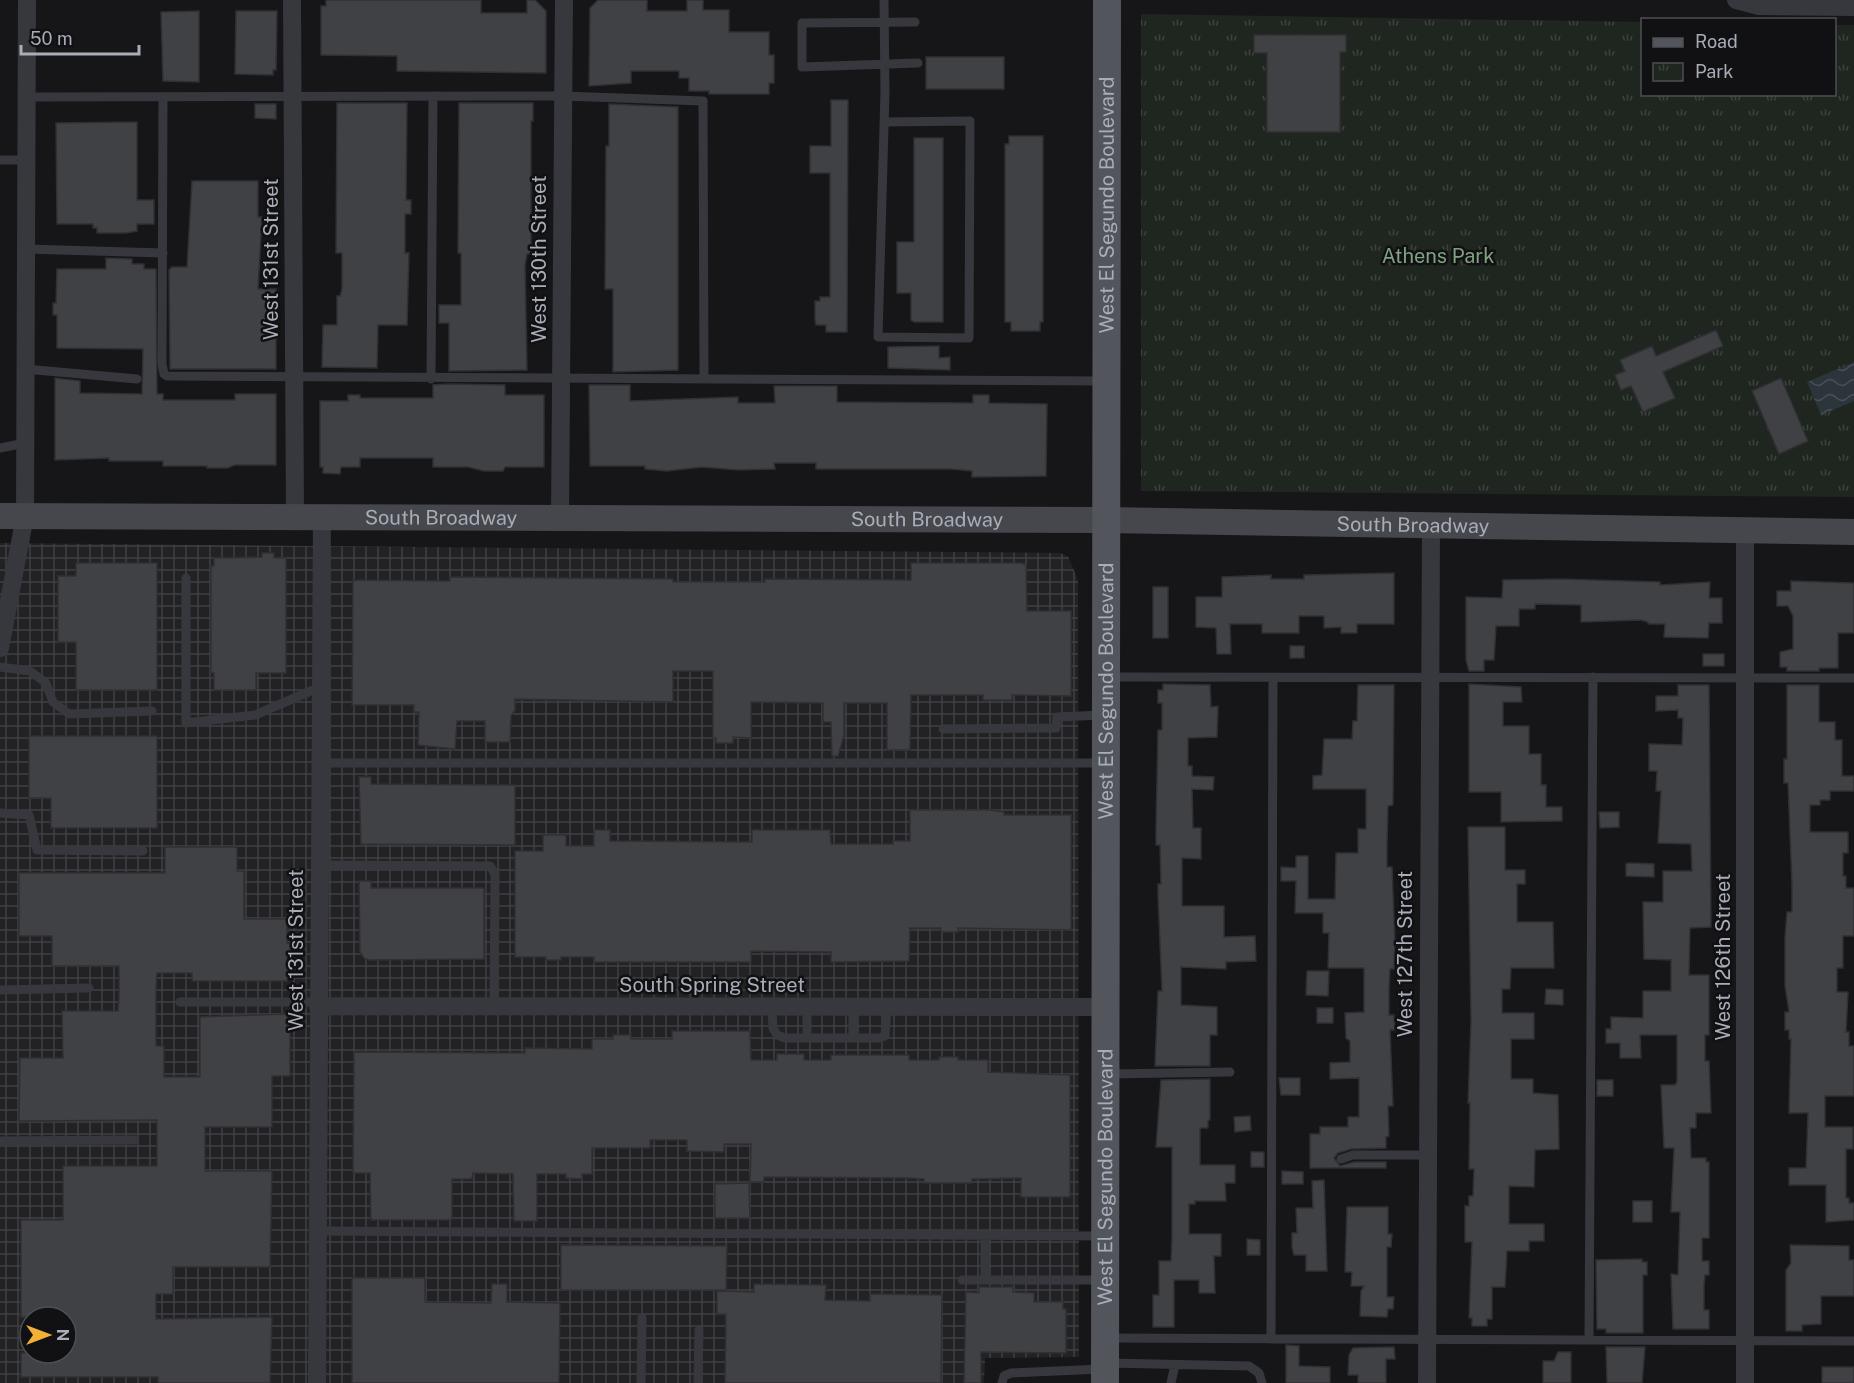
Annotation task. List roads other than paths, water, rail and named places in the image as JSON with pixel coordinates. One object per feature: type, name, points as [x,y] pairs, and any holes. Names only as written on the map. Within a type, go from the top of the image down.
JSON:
[{"type":"main road","name":"West El Segundo Boulevard","points":[[1105,1363],[1107,0]]},
{"type":"main road","name":"South Broadway","points":[[12,516],[1106,520],[1854,532]]},
{"type":"street","points":[[0,648],[12,516],[25,443],[27,0]]},
{"type":"street","name":"West 131st Street","points":[[292,0],[295,517]]},
{"type":"street","name":"West 130th Street","points":[[560,518],[564,0]]},
{"type":"street","points":[[1736,0],[1759,6],[1854,8]]},
{"type":"street","name":"West 131st Street","points":[[316,1383],[322,517]]},
{"type":"street","name":"West 127th Street","points":[[1427,1383],[1428,677],[1431,526]]},
{"type":"street","name":"West 126th Street","points":[[1745,530],[1745,1383]]},
{"type":"street","name":"South Spring Street","points":[[318,1004],[494,1007],[1105,1007]]},
{"type":"lane","points":[[884,0],[884,122],[878,337],[969,338],[970,121],[884,122]]},
{"type":"lane","points":[[915,21],[802,23],[802,67],[918,63]]},
{"type":"lane","points":[[431,379],[433,96]]},
{"type":"lane","points":[[27,97],[563,96],[703,100],[704,380]]},
{"type":"lane","points":[[163,97],[164,374],[167,376],[294,379],[1106,381]]},
{"type":"lane","points":[[0,160],[26,160]]},
{"type":"lane","points":[[26,249],[164,253]]},
{"type":"lane","points":[[25,369],[136,379]]},
{"type":"lane","points":[[0,448],[25,443]]},
{"type":"lane","points":[[186,578],[186,723],[255,715],[320,687]]},
{"type":"lane","points":[[0,667],[30,671],[46,683],[53,702],[69,714],[152,711]]},
{"type":"lane","points":[[1105,677],[1854,678]]},
{"type":"lane","points":[[1589,1339],[1593,677]]},
{"type":"lane","points":[[1271,1339],[1273,678]]},
{"type":"lane","points":[[943,729],[1056,728],[1057,717],[1105,715]]},
{"type":"lane","points":[[319,763],[1105,763]]},
{"type":"lane","points":[[0,813],[29,815],[37,850],[143,851]]},
{"type":"lane","points":[[319,865],[490,866],[494,869],[494,1007]]},
{"type":"lane","points":[[0,990],[89,988]]},
{"type":"lane","points":[[180,1002],[318,1004]]},
{"type":"lane","points":[[772,1008],[773,1028],[777,1035],[807,1038],[885,1036],[887,1008]]},
{"type":"lane","points":[[807,1008],[807,1038]]},
{"type":"lane","points":[[853,1008],[853,1038]]},
{"type":"lane","points":[[1105,1074],[1230,1072]]},
{"type":"lane","points":[[0,1141],[134,1140]]},
{"type":"lane","points":[[1341,1159],[1353,1155],[1427,1155]]},
{"type":"lane","points":[[317,1231],[1104,1236]]},
{"type":"lane","points":[[985,1235],[985,1280]]},
{"type":"lane","points":[[962,1280],[1104,1280]]},
{"type":"lane","points":[[641,1383],[642,1318]]},
{"type":"lane","points":[[698,1383],[699,1330]]},
{"type":"lane","points":[[1002,1383],[1004,1376],[1011,1373],[1105,1363],[1271,1339],[1854,1341]]},
{"type":"lane","points":[[1105,1363],[1250,1366],[1259,1373],[1262,1383]]},
{"type":"lane","points":[[1171,1383],[1175,1365]]},
{"type":"water","points":[[1854,362],[1854,401],[1821,415],[1807,382]]},
{"type":"park label","name":"Athens Park","points":[[1438,256]]}]
